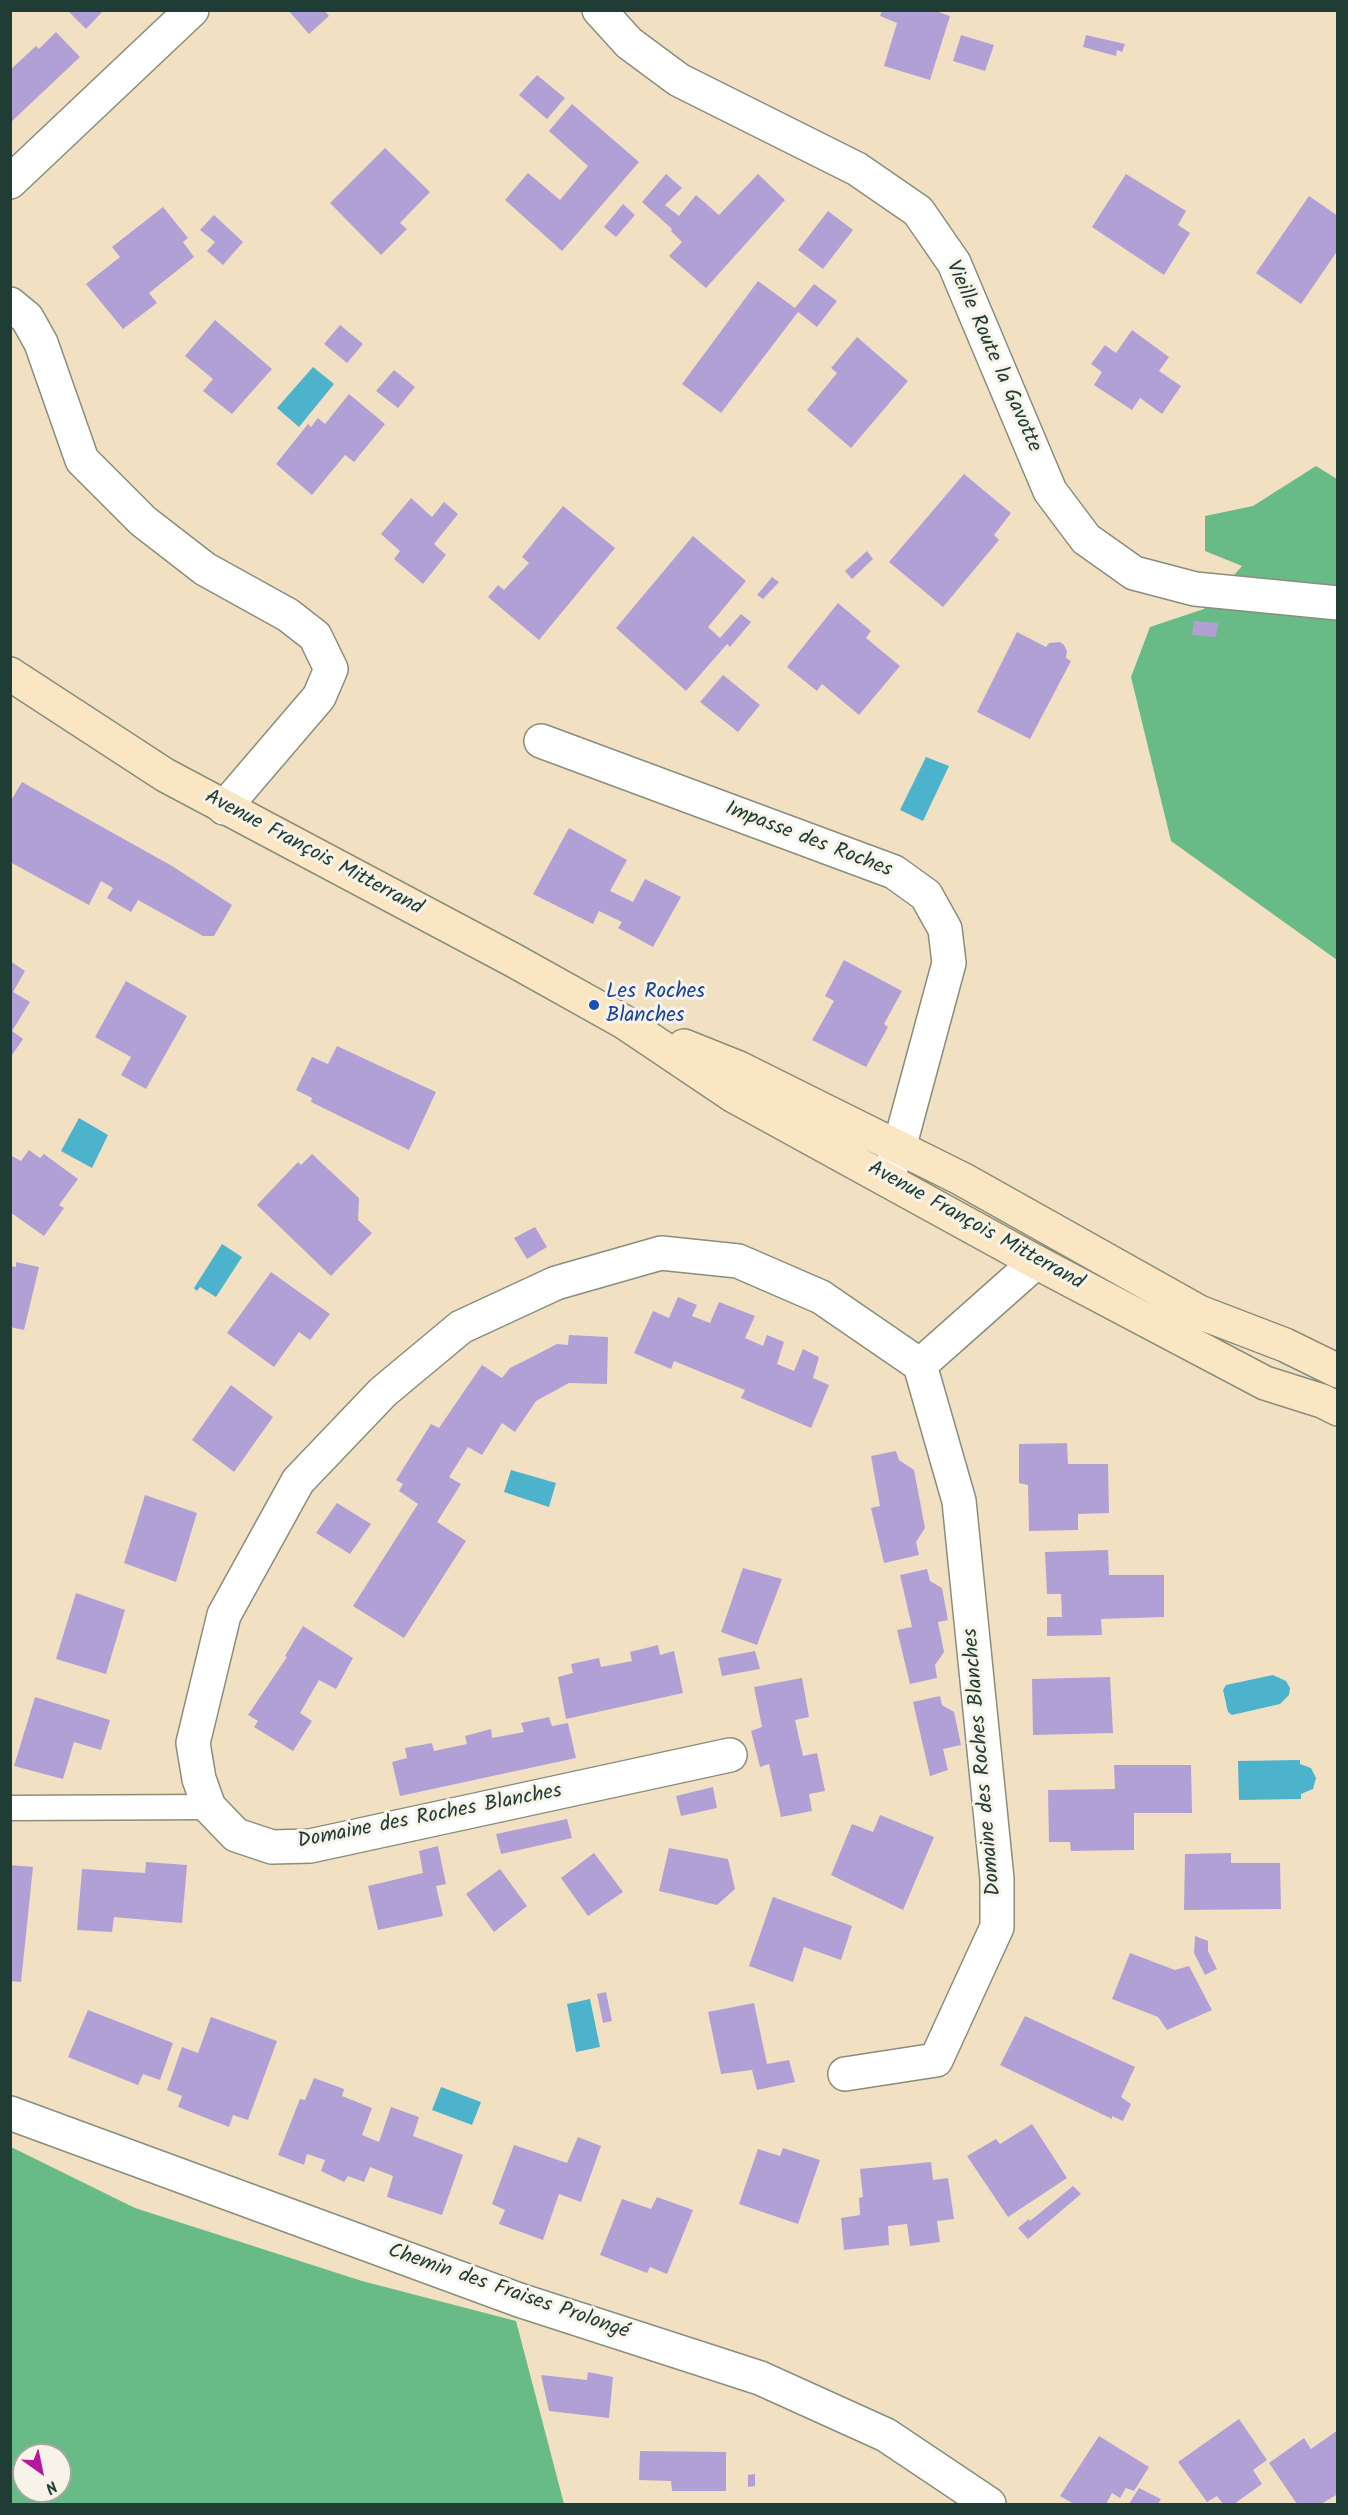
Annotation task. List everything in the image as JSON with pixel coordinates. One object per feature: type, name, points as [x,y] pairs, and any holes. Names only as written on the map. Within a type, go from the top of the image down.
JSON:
[{"type":"main road","name":"Avenue François Mitterrand","points":[[10,674],[165,775],[513,960],[624,1022],[734,1096],[887,1178],[1036,1263],[1265,1383],[1322,1401],[1338,1409]]},
{"type":"main road","name":"Avenue François Mitterrand","points":[[624,1022],[740,1068],[962,1179],[1199,1312],[1286,1345],[1338,1371]]},
{"type":"street","points":[[10,182],[192,10]]},
{"type":"street","name":"Vieille Route la Gavotte","points":[[599,10],[629,43],[679,80],[857,169],[918,212],[954,263],[1050,491],[1086,539],[1134,573],[1195,589],[1338,603]]},
{"type":"street","points":[[10,304],[27,318],[41,343],[82,460],[143,521],[206,569],[288,615],[315,636],[331,669],[320,697],[224,808]]},
{"type":"street","name":"Impasse des Roches","points":[[541,741],[894,872],[926,896],[945,929],[949,963],[899,1148],[887,1178]]},
{"type":"street","name":"Domaine des Roches Blanches","points":[[730,1755],[310,1846],[272,1847],[236,1835],[209,1807],[199,1779],[193,1743],[224,1615],[298,1481],[383,1392],[461,1327],[556,1282],[661,1253],[738,1261],[821,1297],[920,1365],[959,1502],[997,1879],[997,1927],[936,2060],[845,2074]]},
{"type":"street","points":[[920,1365],[1036,1263]]},
{"type":"street","name":"Chemin des Fraises Prolongé","points":[[10,2113],[519,2300],[760,2378],[886,2435],[989,2505]]},
{"type":"lane","points":[[10,1808],[209,1807]]},
{"type":"green space","points":[[1316,466],[1337,479],[1337,960],[1171,841],[1131,677],[1150,627],[1204,609],[1242,566],[1205,551],[1205,516],[1253,506]]},
{"type":"green space","points":[[11,2147],[135,2208],[362,2281],[516,2321],[564,2504],[11,2504]]},
{"type":"water","points":[[313,367],[334,384],[299,427],[277,408]]},
{"type":"water","points":[[926,757],[949,766],[923,821],[900,810]]},
{"type":"water","points":[[79,1118],[108,1135],[92,1168],[61,1151]]},
{"type":"water","points":[[222,1244],[242,1257],[216,1297],[200,1287],[197,1291],[194,1288]]},
{"type":"water","points":[[511,1470],[556,1483],[549,1507],[504,1492]]},
{"type":"water","points":[[1273,1675],[1286,1681],[1290,1688],[1289,1695],[1280,1704],[1232,1715],[1228,1712],[1223,1690],[1226,1685]]},
{"type":"water","points":[[1300,1760],[1300,1764],[1311,1768],[1316,1778],[1313,1789],[1301,1794],[1301,1799],[1239,1800],[1238,1761]]},
{"type":"water","points":[[590,1999],[600,2047],[576,2052],[567,2004]]},
{"type":"water","points":[[441,2087],[481,2102],[472,2125],[432,2110]]},
{"type":"building","points":[[67,10],[104,10],[86,29]]},
{"type":"building","points":[[288,10],[324,10],[329,16],[309,34]]},
{"type":"building","points":[[882,10],[933,10],[950,16],[930,80],[884,66],[897,23],[880,16]]},
{"type":"building","points":[[56,32],[80,57],[10,123],[10,70],[36,46],[39,49]]},
{"type":"building","points":[[961,35],[994,45],[985,71],[953,61]]},
{"type":"building","points":[[1086,35],[1125,44],[1122,52],[1117,50],[1116,56],[1083,47]]},
{"type":"building","points":[[537,75],[565,98],[547,119],[519,95]]},
{"type":"building","points":[[572,104],[639,162],[562,251],[505,200],[528,173],[560,200],[588,166],[549,131]]},
{"type":"building","points":[[385,148],[430,192],[400,223],[407,229],[381,255],[330,203]]},
{"type":"building","points":[[666,174],[682,188],[665,205],[679,216],[696,195],[719,215],[758,174],[785,200],[706,288],[669,256],[682,242],[671,231],[672,229],[642,202]]},
{"type":"building","points":[[1126,174],[1186,211],[1178,225],[1190,233],[1164,275],[1092,227]]},
{"type":"building","points":[[1309,196],[1338,216],[1338,250],[1301,304],[1256,273]]},
{"type":"building","points":[[623,204],[635,215],[616,237],[604,227]]},
{"type":"building","points":[[163,207],[188,238],[183,242],[194,257],[149,293],[157,303],[123,329],[86,284],[120,257],[112,247]]},
{"type":"building","points":[[828,211],[853,230],[823,269],[798,250]]},
{"type":"building","points":[[214,215],[243,242],[223,265],[207,251],[215,242],[200,230]]},
{"type":"building","points":[[758,281],[795,308],[814,284],[837,301],[817,327],[798,312],[721,413],[682,384]]},
{"type":"building","points":[[215,320],[272,369],[232,414],[203,391],[213,379],[185,356]]},
{"type":"building","points":[[340,325],[363,344],[347,363],[324,344]]},
{"type":"building","points":[[1132,330],[1169,357],[1159,371],[1181,386],[1162,414],[1140,398],[1132,410],[1094,385],[1102,372],[1091,364],[1105,345],[1116,353]]},
{"type":"building","points":[[857,337],[908,381],[851,448],[807,410],[837,373],[831,368]]},
{"type":"building","points":[[394,370],[415,387],[398,408],[376,391]]},
{"type":"building","points":[[349,394],[385,424],[354,462],[345,455],[312,495],[276,464],[308,424],[311,427],[318,418],[325,424]]},
{"type":"building","points":[[964,474],[1011,513],[994,535],[999,540],[943,607],[889,562]]},
{"type":"building","points":[[411,498],[432,517],[444,502],[458,514],[434,544],[446,555],[423,584],[394,559],[400,551],[381,534]]},
{"type":"building","points":[[563,506],[615,548],[539,640],[488,597],[498,585],[504,590],[529,563],[522,557]]},
{"type":"building","points":[[693,536],[746,581],[708,627],[720,638],[741,614],[751,622],[730,647],[727,644],[686,691],[616,628]]},
{"type":"building","points":[[867,551],[873,559],[852,579],[845,571]]},
{"type":"building","points":[[772,577],[779,582],[763,599],[757,595]]},
{"type":"building","points":[[838,603],[871,631],[866,638],[900,666],[859,715],[822,684],[817,691],[787,667]]},
{"type":"building","points":[[1194,621],[1218,623],[1216,637],[1192,635]]},
{"type":"building","points":[[1017,632],[1046,647],[1049,643],[1060,642],[1067,651],[1066,658],[1071,661],[1030,739],[977,712]]},
{"type":"building","points":[[723,675],[760,705],[738,732],[700,702]]},
{"type":"building","points":[[22,782],[172,866],[232,905],[214,936],[203,936],[138,900],[131,912],[107,898],[113,888],[101,881],[89,905],[10,862],[10,802]]},
{"type":"building","points":[[569,828],[627,860],[610,891],[633,902],[645,879],[681,897],[653,947],[618,928],[622,922],[599,911],[593,924],[533,894]]},
{"type":"building","points":[[844,960],[902,991],[884,1024],[888,1027],[866,1067],[812,1040],[834,1001],[825,996]]},
{"type":"building","points":[[10,961],[25,971],[13,992],[30,1002],[12,1031],[23,1039],[10,1058]]},
{"type":"building","points":[[126,981],[187,1016],[146,1089],[121,1075],[131,1057],[95,1037]]},
{"type":"building","points":[[337,1046],[436,1092],[409,1150],[311,1102],[312,1098],[296,1090],[312,1057],[328,1064]]},
{"type":"building","points":[[29,1150],[40,1158],[44,1154],[78,1179],[59,1205],[64,1208],[44,1236],[10,1212],[10,1155],[21,1161]]},
{"type":"building","points":[[312,1154],[359,1198],[358,1220],[372,1233],[331,1276],[257,1205],[298,1162],[301,1165]]},
{"type":"building","points":[[535,1227],[547,1247],[527,1259],[514,1238]]},
{"type":"building","points":[[16,1262],[39,1267],[24,1330],[10,1327],[10,1266],[16,1267]]},
{"type":"building","points":[[271,1272],[330,1314],[310,1340],[299,1332],[274,1367],[227,1333]]},
{"type":"building","points":[[678,1297],[697,1305],[692,1316],[710,1323],[719,1302],[755,1316],[745,1338],[763,1346],[767,1335],[784,1342],[777,1364],[794,1371],[803,1349],[819,1357],[813,1378],[829,1385],[811,1428],[741,1398],[745,1390],[674,1361],[671,1369],[634,1353],[653,1311],[669,1318]]},
{"type":"building","points":[[569,1335],[608,1337],[607,1384],[569,1383],[536,1401],[515,1432],[502,1423],[482,1455],[468,1447],[449,1477],[461,1484],[437,1522],[466,1541],[404,1638],[353,1606],[418,1504],[399,1491],[403,1484],[396,1480],[431,1424],[439,1428],[482,1365],[502,1378],[510,1368],[557,1344],[568,1345]]},
{"type":"building","points":[[231,1385],[273,1417],[234,1472],[192,1440]]},
{"type":"building","points":[[1067,1443],[1068,1464],[1108,1464],[1109,1513],[1078,1514],[1078,1530],[1029,1531],[1028,1485],[1019,1483],[1019,1444]]},
{"type":"building","points":[[896,1451],[899,1460],[914,1470],[925,1528],[916,1542],[919,1555],[884,1563],[871,1508],[880,1506],[871,1456]]},
{"type":"building","points":[[145,1495],[197,1513],[176,1582],[124,1563]]},
{"type":"building","points":[[337,1503],[371,1524],[350,1554],[316,1533]]},
{"type":"building","points":[[1108,1550],[1109,1575],[1164,1575],[1164,1617],[1101,1619],[1102,1635],[1047,1636],[1047,1617],[1062,1617],[1061,1594],[1047,1594],[1045,1552]]},
{"type":"building","points":[[743,1568],[782,1579],[757,1645],[721,1632]]},
{"type":"building","points":[[927,1569],[930,1581],[942,1588],[948,1620],[938,1622],[944,1652],[935,1665],[937,1678],[910,1684],[897,1630],[912,1627],[900,1575]]},
{"type":"building","points":[[76,1593],[125,1610],[106,1674],[56,1659]]},
{"type":"building","points":[[303,1626],[353,1658],[336,1689],[319,1680],[300,1713],[312,1721],[293,1751],[254,1727],[258,1721],[248,1715],[287,1657],[285,1656]]},
{"type":"building","points":[[658,1645],[660,1655],[674,1651],[683,1693],[566,1719],[558,1677],[573,1673],[571,1664],[599,1658],[601,1667],[632,1661],[630,1652]]},
{"type":"building","points":[[755,1651],[760,1669],[722,1676],[718,1658]]},
{"type":"building","points":[[1110,1677],[1113,1733],[1033,1735],[1032,1679]]},
{"type":"building","points":[[802,1678],[809,1717],[795,1720],[803,1756],[817,1753],[825,1791],[809,1794],[812,1811],[781,1817],[769,1764],[760,1767],[751,1731],[762,1727],[754,1687]]},
{"type":"building","points":[[940,1696],[942,1705],[954,1712],[961,1745],[943,1749],[948,1770],[930,1776],[913,1702]]},
{"type":"building","points":[[35,1697],[110,1720],[101,1750],[74,1742],[63,1779],[14,1766]]},
{"type":"building","points":[[549,1717],[552,1726],[568,1723],[576,1758],[400,1796],[392,1762],[407,1758],[405,1748],[432,1743],[434,1751],[467,1744],[465,1736],[491,1729],[492,1738],[524,1732],[521,1723]]},
{"type":"building","points":[[1114,1765],[1191,1765],[1192,1813],[1134,1813],[1134,1850],[1071,1851],[1070,1842],[1049,1842],[1048,1790],[1115,1789]]},
{"type":"building","points":[[713,1787],[717,1808],[681,1816],[676,1796]]},
{"type":"building","points":[[880,1815],[934,1837],[903,1910],[831,1875],[852,1824],[873,1832]]},
{"type":"building","points":[[567,1819],[572,1838],[501,1854],[496,1834]]},
{"type":"building","points":[[438,1846],[446,1884],[436,1886],[443,1916],[378,1930],[368,1886],[423,1873],[419,1851]]},
{"type":"building","points":[[669,1848],[728,1859],[735,1889],[717,1905],[659,1891]]},
{"type":"building","points":[[594,1853],[623,1892],[588,1916],[561,1878]]},
{"type":"building","points":[[1231,1853],[1231,1863],[1280,1863],[1281,1909],[1184,1910],[1185,1854]]},
{"type":"building","points":[[146,1862],[187,1865],[182,1923],[114,1917],[112,1932],[77,1930],[82,1869],[145,1873]]},
{"type":"building","points":[[10,1865],[33,1867],[21,1982],[10,1981]]},
{"type":"building","points":[[500,1869],[527,1906],[494,1932],[466,1894]]},
{"type":"building","points":[[773,1897],[852,1926],[841,1960],[804,1947],[793,1982],[749,1966]]},
{"type":"building","points":[[1195,1936],[1208,1941],[1208,1951],[1217,1969],[1205,1975],[1194,1953]]},
{"type":"building","points":[[1130,1953],[1175,1970],[1189,1966],[1212,2010],[1167,2030],[1158,2017],[1112,1999]]},
{"type":"building","points":[[606,1992],[612,2021],[603,2023],[597,1994]]},
{"type":"building","points":[[754,2003],[767,2064],[789,2060],[795,2082],[757,2090],[752,2070],[721,2074],[708,2012]]},
{"type":"building","points":[[88,2010],[173,2043],[160,2080],[143,2074],[138,2085],[68,2057]]},
{"type":"building","points":[[1025,2016],[1135,2067],[1121,2097],[1131,2104],[1123,2121],[1112,2116],[1112,2119],[1000,2065]]},
{"type":"building","points":[[211,2017],[277,2041],[248,2120],[233,2115],[229,2127],[178,2107],[182,2096],[167,2090],[182,2047],[198,2053]]},
{"type":"building","points":[[314,2078],[344,2089],[342,2096],[372,2108],[362,2135],[379,2142],[391,2107],[419,2117],[413,2136],[463,2155],[442,2215],[387,2197],[393,2176],[370,2167],[364,2182],[348,2176],[344,2182],[321,2171],[325,2160],[307,2154],[304,2165],[278,2155],[300,2099],[305,2100]]},
{"type":"building","points":[[1032,2124],[1067,2178],[1008,2217],[967,2156],[996,2139],[1000,2144]]},
{"type":"building","points":[[578,2137],[601,2146],[581,2202],[559,2194],[543,2240],[499,2224],[505,2210],[492,2204],[514,2145],[567,2163]]},
{"type":"building","points":[[783,2148],[820,2160],[798,2224],[739,2204],[758,2149],[780,2156]]},
{"type":"building","points":[[931,2162],[933,2180],[948,2178],[954,2219],[937,2221],[940,2242],[910,2246],[907,2224],[888,2226],[889,2245],[844,2250],[841,2218],[860,2215],[859,2198],[863,2197],[860,2169]]},
{"type":"building","points":[[1073,2186],[1081,2194],[1028,2239],[1018,2228]]},
{"type":"building","points":[[657,2197],[693,2210],[667,2274],[650,2267],[647,2273],[600,2255],[622,2199],[651,2209]]},
{"type":"building","points":[[588,2372],[613,2377],[609,2418],[549,2411],[541,2375],[587,2380]]},
{"type":"building","points":[[1239,2419],[1267,2460],[1253,2470],[1262,2484],[1234,2504],[1223,2504],[1217,2496],[1207,2502],[1178,2462]]},
{"type":"building","points":[[1338,2430],[1338,2494],[1321,2504],[1297,2504],[1269,2463],[1304,2438],[1311,2449]]},
{"type":"building","points":[[1099,2436],[1149,2467],[1134,2491],[1126,2488],[1120,2498],[1112,2493],[1106,2504],[1074,2504],[1060,2496]]},
{"type":"building","points":[[640,2451],[726,2452],[726,2491],[672,2491],[671,2481],[639,2480]]},
{"type":"building","points":[[755,2474],[755,2486],[748,2487],[748,2475]]},
{"type":"building","points":[[1139,2488],[1161,2499],[1158,2504],[1129,2504]]},
{"type":"place","name":"Les Roches Blanches","points":[[594,1005]]}]
